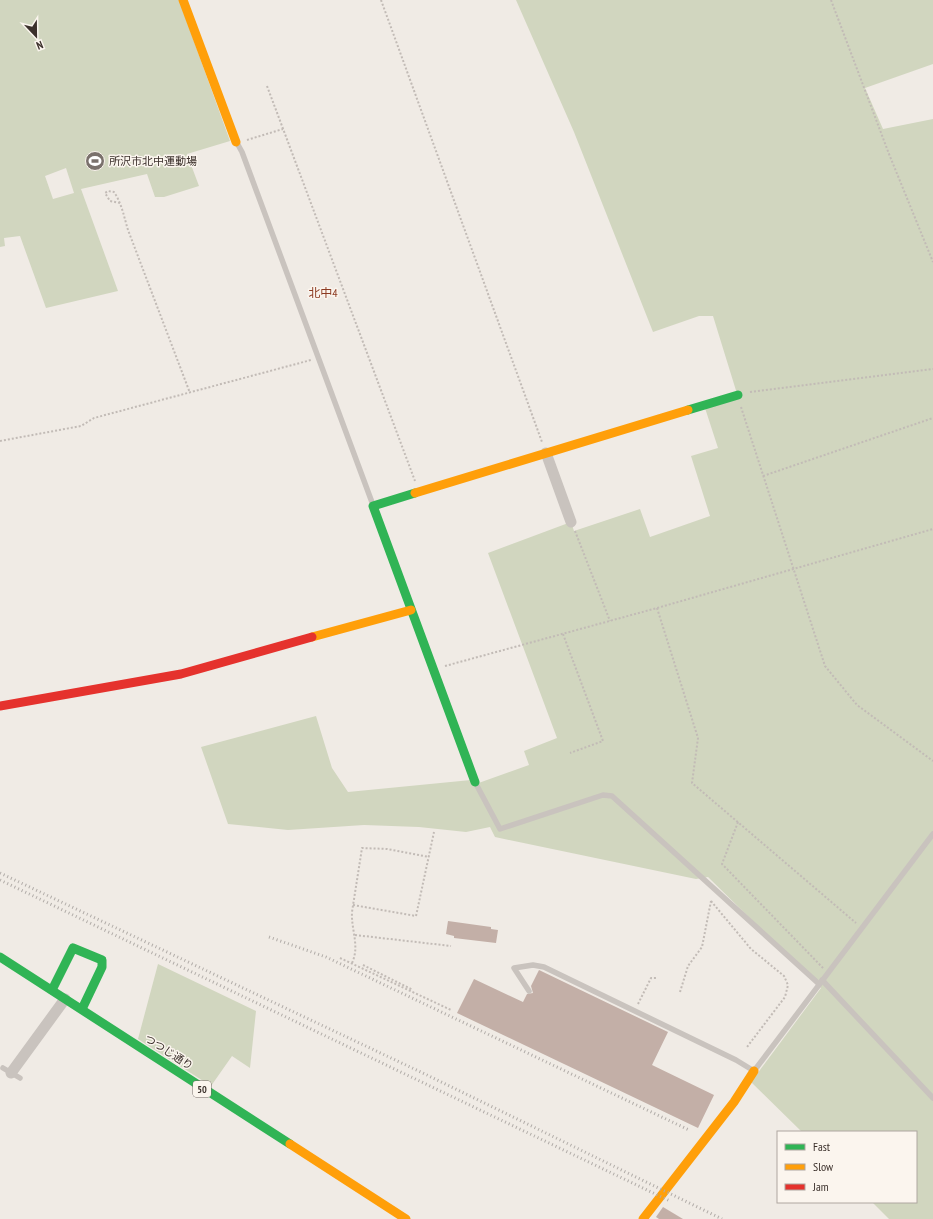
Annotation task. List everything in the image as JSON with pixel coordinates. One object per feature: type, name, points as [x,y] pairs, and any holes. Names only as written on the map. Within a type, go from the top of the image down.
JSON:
[{"type":"street","points":[[183,0],[236,142]]},
{"type":"street","points":[[475,782],[373,506],[738,395]]},
{"type":"street","points":[[546,453],[571,522]]},
{"type":"street","points":[[0,706],[181,674],[411,610]]},
{"type":"street","points":[[52,990],[73,948],[102,960],[102,967],[82,1009]]},
{"type":"street","name":"つつじ通り","points":[[0,957],[406,1219]]},
{"type":"street","points":[[12,1073],[65,999]]},
{"type":"street","points":[[646,1218],[734,1102],[754,1071]]},
{"type":"lane","points":[[236,142],[242,152],[373,506]]},
{"type":"lane","points":[[475,782],[500,829],[603,795],[612,796],[820,982],[933,1098]]},
{"type":"lane","points":[[529,991],[514,968],[532,965],[544,966],[736,1060],[754,1071],[933,834]]},
{"type":"path","points":[[381,0],[546,453]]},
{"type":"path","points":[[832,0],[889,154],[933,262]]},
{"type":"path","points":[[267,86],[419,492]]},
{"type":"path","points":[[236,142],[283,129]]},
{"type":"path","points":[[120,203],[110,201],[105,193],[108,191],[114,192],[120,203],[128,230],[190,393]]},
{"type":"path","points":[[0,441],[80,426],[94,418],[318,358]]},
{"type":"path","points":[[933,369],[762,390],[738,395],[825,666],[857,705],[933,761]]},
{"type":"path","points":[[763,476],[933,418]]},
{"type":"path","points":[[571,522],[610,621]]},
{"type":"path","points":[[433,669],[657,608],[933,529]]},
{"type":"path","points":[[657,608],[698,738],[692,783],[862,928]]},
{"type":"path","points":[[563,634],[603,741],[570,753]]},
{"type":"path","points":[[738,822],[722,864],[828,972]]},
{"type":"path","points":[[353,905],[416,916],[434,832]]},
{"type":"path","points":[[352,963],[356,945],[352,919],[353,905],[362,848],[387,849],[429,857]]},
{"type":"path","points":[[680,992],[688,966],[702,947],[711,901],[751,949],[784,976],[786,980],[787,991],[785,997],[746,1047]]},
{"type":"path","points":[[354,935],[451,946]]},
{"type":"path","points":[[340,958],[451,1010],[363,965]]},
{"type":"path","points":[[635,1011],[651,978],[657,978]]},
{"type":"green space","name":"所沢市北中運動場","points":[[0,0],[179,0],[230,141],[187,154],[199,186],[164,197],[155,197],[147,174],[81,189],[118,291],[46,308],[20,236],[4,238],[5,246],[0,247]],"holes":[[[66,168],[74,193],[53,199],[45,176]]]},
{"type":"green space","points":[[516,0],[933,0],[933,64],[865,88],[883,129],[933,119],[933,1219],[889,1219],[873,1203],[917,1203],[917,1131],[801,1131],[751,1082],[821,988],[708,877],[696,879],[495,837],[490,827],[466,832],[419,827],[364,825],[288,830],[228,824],[201,747],[316,716],[332,768],[348,792],[471,780],[473,785],[529,765],[524,751],[557,738],[488,553],[571,522],[574,531],[640,509],[650,537],[710,516],[691,456],[718,448],[705,408],[738,397],[713,316],[699,316],[653,332],[574,132]]},
{"type":"green space","points":[[158,964],[256,1011],[250,1068],[232,1056],[211,1086],[138,1039]]},
{"type":"building","points":[[448,921],[491,927],[491,929],[498,930],[496,943],[454,938],[454,936],[446,934]]},
{"type":"building","points":[[539,970],[668,1032],[652,1065],[714,1095],[698,1128],[457,1013],[474,979],[523,1002],[527,994],[533,993],[531,986]]},
{"type":"building","points":[[663,1207],[683,1219],[659,1219],[656,1217]]},
{"type":"railway","points":[[0,873],[427,1075],[722,1219]]},
{"type":"railway","points":[[0,880],[670,1201]]},
{"type":"railway","points":[[269,937],[326,957],[689,1130]]},
{"type":"traffic: fast","points":[[688,410],[738,395]]},
{"type":"traffic: fast","points":[[415,493],[373,506],[475,782]]},
{"type":"traffic: fast","points":[[52,990],[73,948],[102,960],[102,967],[82,1009]]},
{"type":"traffic: fast","points":[[0,957],[290,1144]]},
{"type":"traffic: slow","points":[[183,0],[236,142]]},
{"type":"traffic: slow","points":[[415,493],[688,410]]},
{"type":"traffic: slow","points":[[312,637],[411,610]]},
{"type":"traffic: slow","points":[[643,1219],[734,1102],[754,1071]]},
{"type":"traffic: slow","points":[[290,1144],[406,1219]]},
{"type":"traffic: jam","points":[[0,706],[181,674],[312,637]]},
{"type":"place","name":"所沢市北中運動場","points":[[95,161]]},
{"type":"district","name":"北中4","points":[[323,292]]}]
